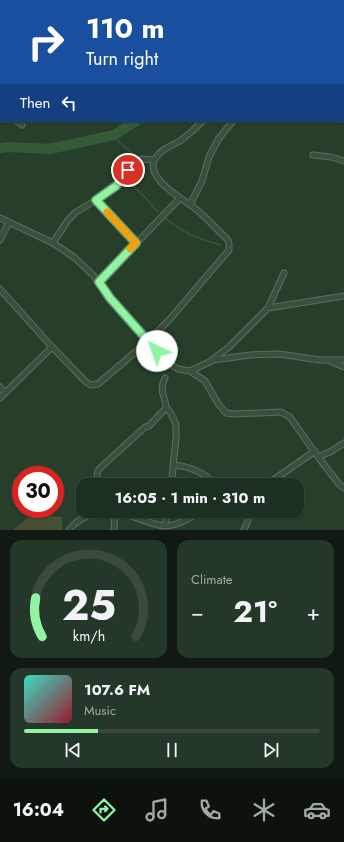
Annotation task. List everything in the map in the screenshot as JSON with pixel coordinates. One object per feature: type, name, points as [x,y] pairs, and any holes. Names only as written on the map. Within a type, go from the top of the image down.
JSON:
[{"type":"street","points":[[18,122],[22,125]]},
{"type":"street","points":[[0,289],[86,382],[91,385],[98,384],[148,341],[170,319],[227,253],[230,246],[228,240],[190,205],[168,190],[155,173],[153,164],[154,160],[162,151],[189,134],[203,122]]},
{"type":"street","points":[[190,205],[202,181],[209,157],[219,138],[232,122]]},
{"type":"street","points":[[313,155],[331,157],[344,161]]},
{"type":"street","points":[[53,243],[68,220],[76,212],[116,186],[135,164],[142,159],[154,160]]},
{"type":"street","points":[[99,282],[180,198]]},
{"type":"street","points":[[96,200],[136,243]]},
{"type":"street","points":[[0,218],[53,243],[75,258],[99,282],[110,298],[170,364],[178,369],[190,371],[205,381],[219,405],[226,413],[281,412],[286,414],[293,420],[318,457],[339,484],[344,488]]},
{"type":"street","points":[[0,240],[9,222]]},
{"type":"street","points":[[190,371],[207,362],[229,347],[268,308],[284,273]]},
{"type":"street","points":[[268,308],[344,296]]},
{"type":"street","points":[[0,398],[52,347]]},
{"type":"street","points":[[207,362],[250,355],[279,354],[328,361],[344,360]]},
{"type":"street","points":[[328,361],[344,368]]},
{"type":"street","points":[[165,378],[161,391],[166,407],[176,424],[177,435],[172,478]]},
{"type":"street","points":[[0,387],[5,393]]},
{"type":"street","points":[[98,478],[97,474],[99,469],[144,428],[150,425],[166,407]]},
{"type":"street","points":[[318,457],[330,452],[344,443]]},
{"type":"street","points":[[276,478],[315,451]]},
{"type":"street","points":[[173,465],[193,469],[209,478]]},
{"type":"street","points":[[69,530],[83,518]]},
{"type":"street","points":[[114,530],[115,518]]},
{"type":"street","points":[[136,518],[169,526],[189,518]]},
{"type":"street","points":[[164,526],[167,518]]},
{"type":"street","points":[[244,530],[249,518]]},
{"type":"green space","points":[[28,518],[62,518],[62,530],[13,530]]},
{"type":"waterway","points":[[0,148],[50,149],[114,135],[134,122]]},
{"type":"waterway","points":[[114,135],[120,143],[131,152],[133,158],[129,167]]},
{"type":"waterway","points":[[129,173],[130,182],[158,212]]},
{"type":"waterway","points":[[165,218],[191,235],[221,245]]},
{"type":"slow traffic","points":[[107,212],[136,243],[130,249]]},
{"type":"route","points":[[128,170],[116,186],[96,200],[136,243],[99,282],[110,298],[157,351]]}]
